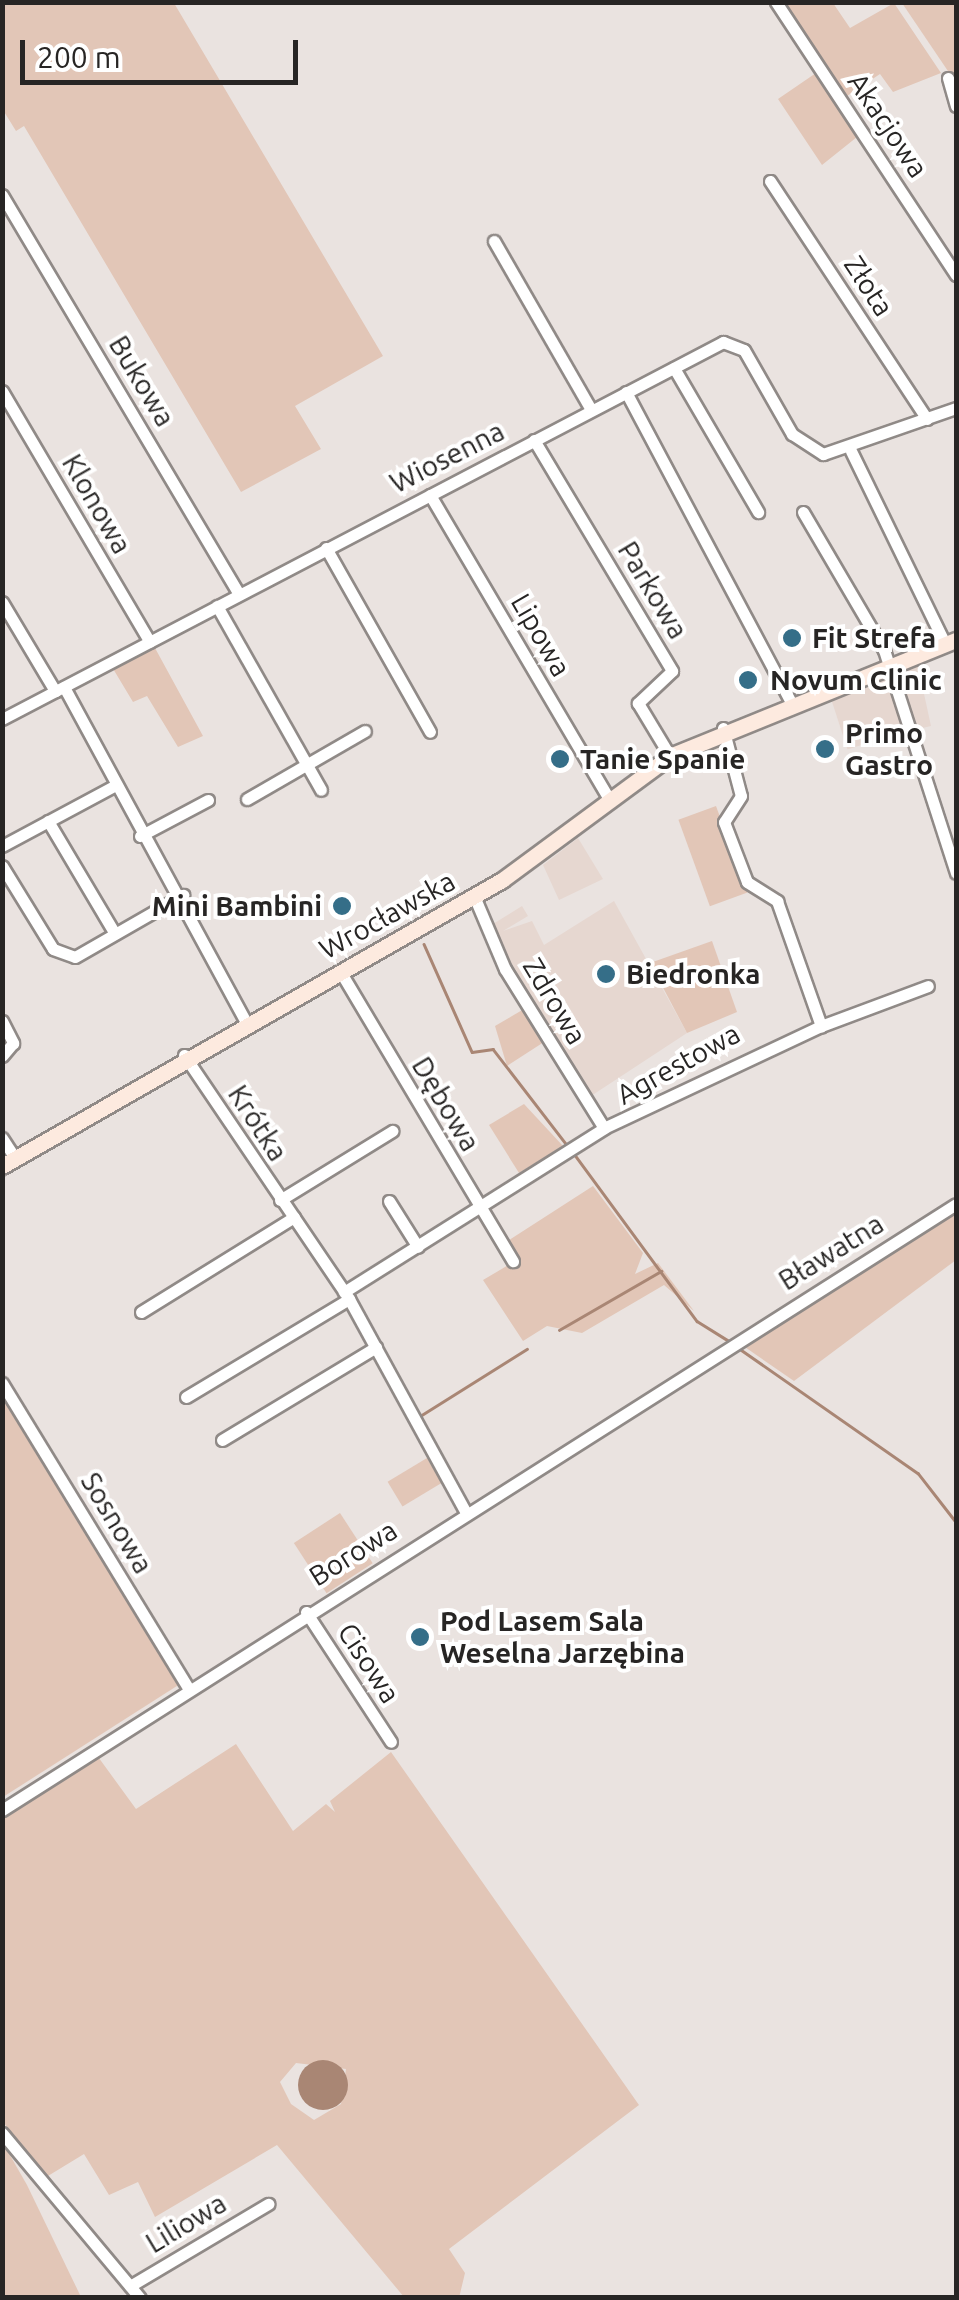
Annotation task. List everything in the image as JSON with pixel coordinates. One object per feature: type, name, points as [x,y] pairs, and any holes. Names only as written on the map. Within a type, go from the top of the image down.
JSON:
[{"type":"street","name":"Akacjowa","points":[[776,2],[956,275]]},
{"type":"street","points":[[956,91],[948,78],[956,106]]},
{"type":"street","name":"Złota","points":[[770,180],[928,419]]},
{"type":"street","name":"Bukowa","points":[[2,195],[238,593]]},
{"type":"street","points":[[494,241],[591,410]]},
{"type":"street","name":"Wiosenna","points":[[2,719],[591,410],[735,342],[802,445],[850,451]]},
{"type":"street","points":[[674,368],[758,512]]},
{"type":"street","name":"Klonowa","points":[[2,391],[150,642]]},
{"type":"street","points":[[626,392],[790,700]]},
{"type":"street","points":[[951,642],[850,451],[956,408]]},
{"type":"street","name":"Parkowa","points":[[534,440],[672,671],[638,703],[670,756]]},
{"type":"street","name":"Lipowa","points":[[430,495],[610,801]]},
{"type":"street","points":[[803,512],[889,666],[956,873]]},
{"type":"street","points":[[326,548],[430,732]]},
{"type":"street","points":[[2,602],[60,689],[140,836],[183,895],[245,1021]]},
{"type":"street","points":[[217,606],[321,790]]},
{"type":"street","name":"Wrocławska","points":[[9,1162],[184,1054],[474,896],[670,756],[790,700],[951,642]]},
{"type":"street","points":[[723,728],[741,796],[722,816],[747,882],[777,901],[820,1026]]},
{"type":"street","points":[[248,799],[365,731]]},
{"type":"street","points":[[2,846],[114,786]]},
{"type":"street","points":[[140,836],[208,800]]},
{"type":"street","points":[[48,821],[115,934]]},
{"type":"street","points":[[2,866],[54,949],[75,957],[183,895]]},
{"type":"street","name":"Zdrowa","points":[[474,896],[505,969],[604,1128]]},
{"type":"street","name":"Dębowa","points":[[340,970],[513,1261]]},
{"type":"street","name":"Agrestowa","points":[[481,1210],[604,1128],[820,1026],[928,986]]},
{"type":"street","points":[[2,1021],[13,1043],[2,1056]]},
{"type":"street","name":"Krótka","points":[[184,1054],[347,1296],[466,1512]]},
{"type":"street","points":[[280,1200],[392,1131]]},
{"type":"street","points":[[2,1138],[9,1162]]},
{"type":"street","points":[[389,1201],[418,1246]]},
{"type":"street","name":"Bławatna","points":[[732,1343],[956,1204]]},
{"type":"street","points":[[186,1397],[347,1296],[418,1246],[481,1210]]},
{"type":"street","points":[[140,1312],[294,1217]]},
{"type":"street","name":"Borowa","points":[[2,1810],[732,1343]]},
{"type":"street","points":[[222,1440],[376,1347]]},
{"type":"street","name":"Sosnowa","points":[[2,1383],[189,1689]]},
{"type":"street","name":"Cisowa","points":[[306,1612],[391,1742]]},
{"type":"street","points":[[2,2133],[140,2298]]},
{"type":"street","name":"Liliowa","points":[[130,2286],[268,2204]]},
{"type":"shaded area","points":[[3,2],[174,3],[383,356],[295,406],[321,449],[241,492],[24,126],[16,131],[3,110]]},
{"type":"shaded area","points":[[768,3],[833,3],[850,28],[894,3],[941,73],[893,92],[880,74],[847,96],[867,129],[822,165],[778,99],[816,73]]},
{"type":"shaded area","points":[[902,3],[956,3],[956,79],[954,80]]},
{"type":"shaded area","points":[[155,648],[203,736],[178,747],[147,696],[133,702],[112,667]]},
{"type":"shaded area","points":[[918,666],[931,726],[910,731],[891,676]]},
{"type":"shaded area","points":[[886,677],[904,731],[848,749],[830,695]]},
{"type":"shaded area","points":[[716,806],[747,892],[710,906],[678,820]]},
{"type":"shaded area","points":[[578,838],[603,879],[559,900],[543,865]]},
{"type":"shaded area","points":[[614,901],[687,1033],[591,1096],[511,971],[493,924],[522,906],[528,916],[503,931],[532,921],[544,945]]},
{"type":"shaded area","points":[[712,941],[737,1012],[687,1033],[650,963]]},
{"type":"shaded area","points":[[524,1009],[544,1042],[507,1066],[495,1026]]},
{"type":"shaded area","points":[[524,1104],[563,1146],[519,1173],[489,1125]]},
{"type":"shaded area","points":[[593,1186],[643,1253],[635,1274],[658,1263],[694,1311],[664,1285],[582,1333],[547,1326],[523,1341],[483,1280],[517,1260],[506,1242]]},
{"type":"shaded area","points":[[956,1209],[956,1260],[794,1381],[739,1343]]},
{"type":"shaded area","points":[[2,1396],[180,1684],[3,1797],[2,1797]]},
{"type":"shaded area","points":[[427,1458],[442,1483],[403,1507],[388,1482]]},
{"type":"shaded area","points":[[340,1513],[373,1563],[327,1593],[294,1543]]},
{"type":"shaded area","points":[[236,1744],[293,1831],[326,1804],[335,1812],[330,1801],[391,1752],[639,2105],[449,2249],[465,2273],[459,2298],[404,2297],[277,2145],[155,2217],[138,2182],[109,2195],[84,2154],[43,2179],[4,2123],[3,1816],[96,1754],[136,1809]],"holes":[[[296,2063],[346,2069],[341,2104],[314,2120],[291,2104],[280,2082]]]},
{"type":"shaded area","points":[[323,2060],[341,2067],[348,2085],[341,2103],[323,2110],[305,2103],[298,2085],[305,2067]]},
{"type":"shaded area","points":[[3,2143],[27,2185],[81,2297],[3,2297]]},
{"type":"waterway","points":[[424,944],[472,1052],[493,1049],[567,1145]]},
{"type":"waterway","points":[[575,1155],[697,1321],[729,1341]]},
{"type":"waterway","points":[[559,1330],[661,1271]]},
{"type":"waterway","points":[[420,1416],[527,1349]]},
{"type":"waterway","points":[[740,1349],[918,1473],[956,1522]]},
{"type":"place","name":"Fit Strefa","points":[[792,638]]},
{"type":"place","name":"Novum Clinic","points":[[748,680]]},
{"type":"place","name":"Primo Gastro","points":[[825,749]]},
{"type":"place","name":"Tanie Spanie","points":[[560,759]]},
{"type":"place","name":"Mini Bambini","points":[[342,906]]},
{"type":"place","name":"Biedronka","points":[[606,974]]},
{"type":"place","name":"Pod Lasem Sala Weselna Jarzębina","points":[[420,1637]]}]
